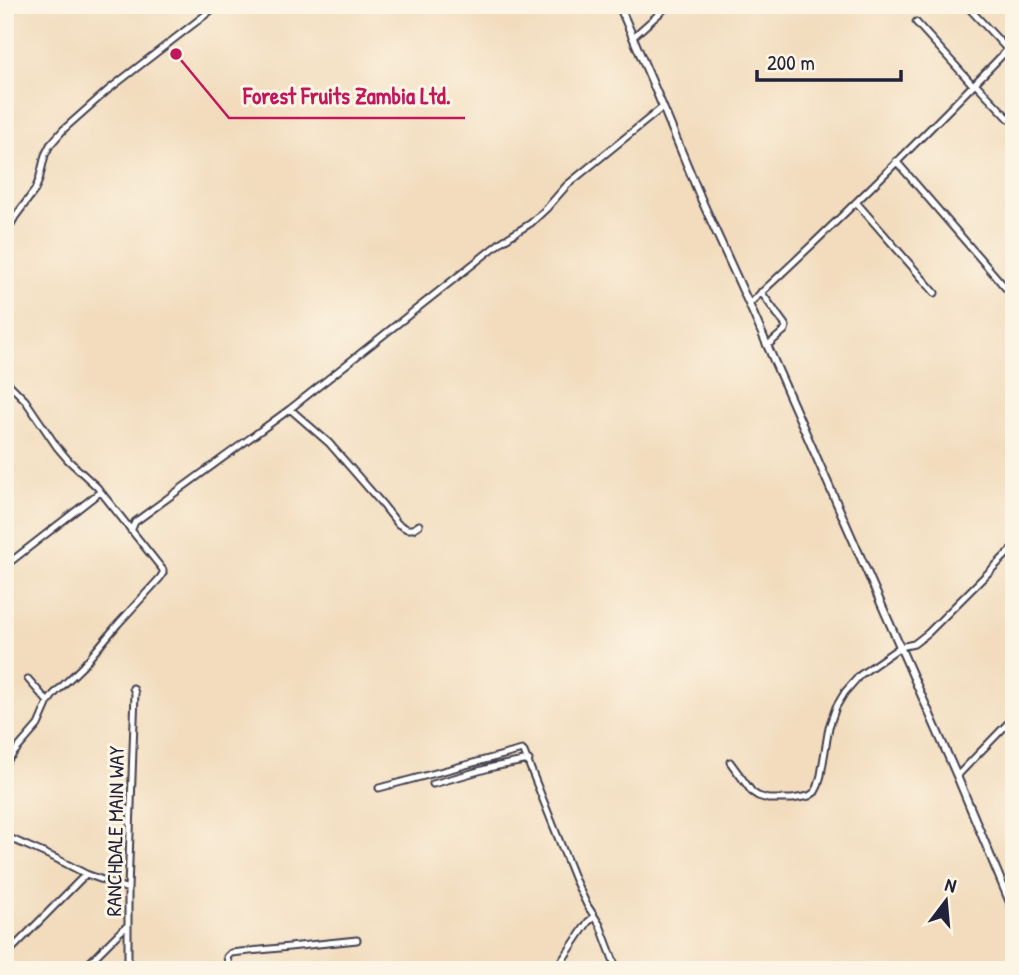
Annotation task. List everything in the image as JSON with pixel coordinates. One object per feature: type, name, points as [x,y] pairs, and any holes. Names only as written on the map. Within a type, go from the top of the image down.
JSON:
[{"type":"street","points":[[619,5],[702,201],[957,776],[1014,912]]},
{"type":"street","points":[[633,37],[669,5]]},
{"type":"street","points":[[966,5],[1007,49]]},
{"type":"street","points":[[5,235],[35,190],[50,145],[64,129],[108,90],[215,6]]},
{"type":"street","points":[[916,22],[1014,124]]},
{"type":"street","points":[[749,304],[856,202],[1014,43]]},
{"type":"street","points":[[131,531],[135,522],[290,409],[486,254],[531,223],[567,185],[663,107]]},
{"type":"street","points":[[896,161],[1010,293]]},
{"type":"street","points":[[856,202],[935,293]]},
{"type":"street","points":[[761,292],[786,326],[767,346]]},
{"type":"street","points":[[5,380],[25,400],[57,447],[100,492],[163,570],[160,578],[48,702],[38,725],[5,763]]},
{"type":"street","points":[[290,409],[329,443],[398,524],[407,529],[419,525]]},
{"type":"street","points":[[5,566],[100,492]]},
{"type":"street","points":[[124,522],[135,522]]},
{"type":"street","points":[[730,762],[758,796],[768,799],[792,799],[815,792],[829,727],[845,692],[860,675],[900,647],[914,643],[929,633],[1014,547]]},
{"type":"street","points":[[29,679],[48,702]]},
{"type":"street","name":"RANCHDALE MAIN WAY","points":[[128,970],[134,691]]},
{"type":"street","points":[[957,776],[1014,716]]},
{"type":"street","points":[[379,788],[522,750],[526,753],[562,850],[600,925],[617,970]]},
{"type":"street","points":[[433,784],[529,760]]},
{"type":"street","points":[[5,836],[86,874],[128,889]]},
{"type":"street","points":[[5,956],[86,874]]},
{"type":"street","points":[[537,970],[557,968],[594,917]]},
{"type":"street","points":[[82,970],[128,925]]},
{"type":"street","points":[[230,970],[227,957],[231,953],[356,940]]},
{"type":"place","name":"Forest Fruits Zambia Ltd.","points":[[176,54]]}]
